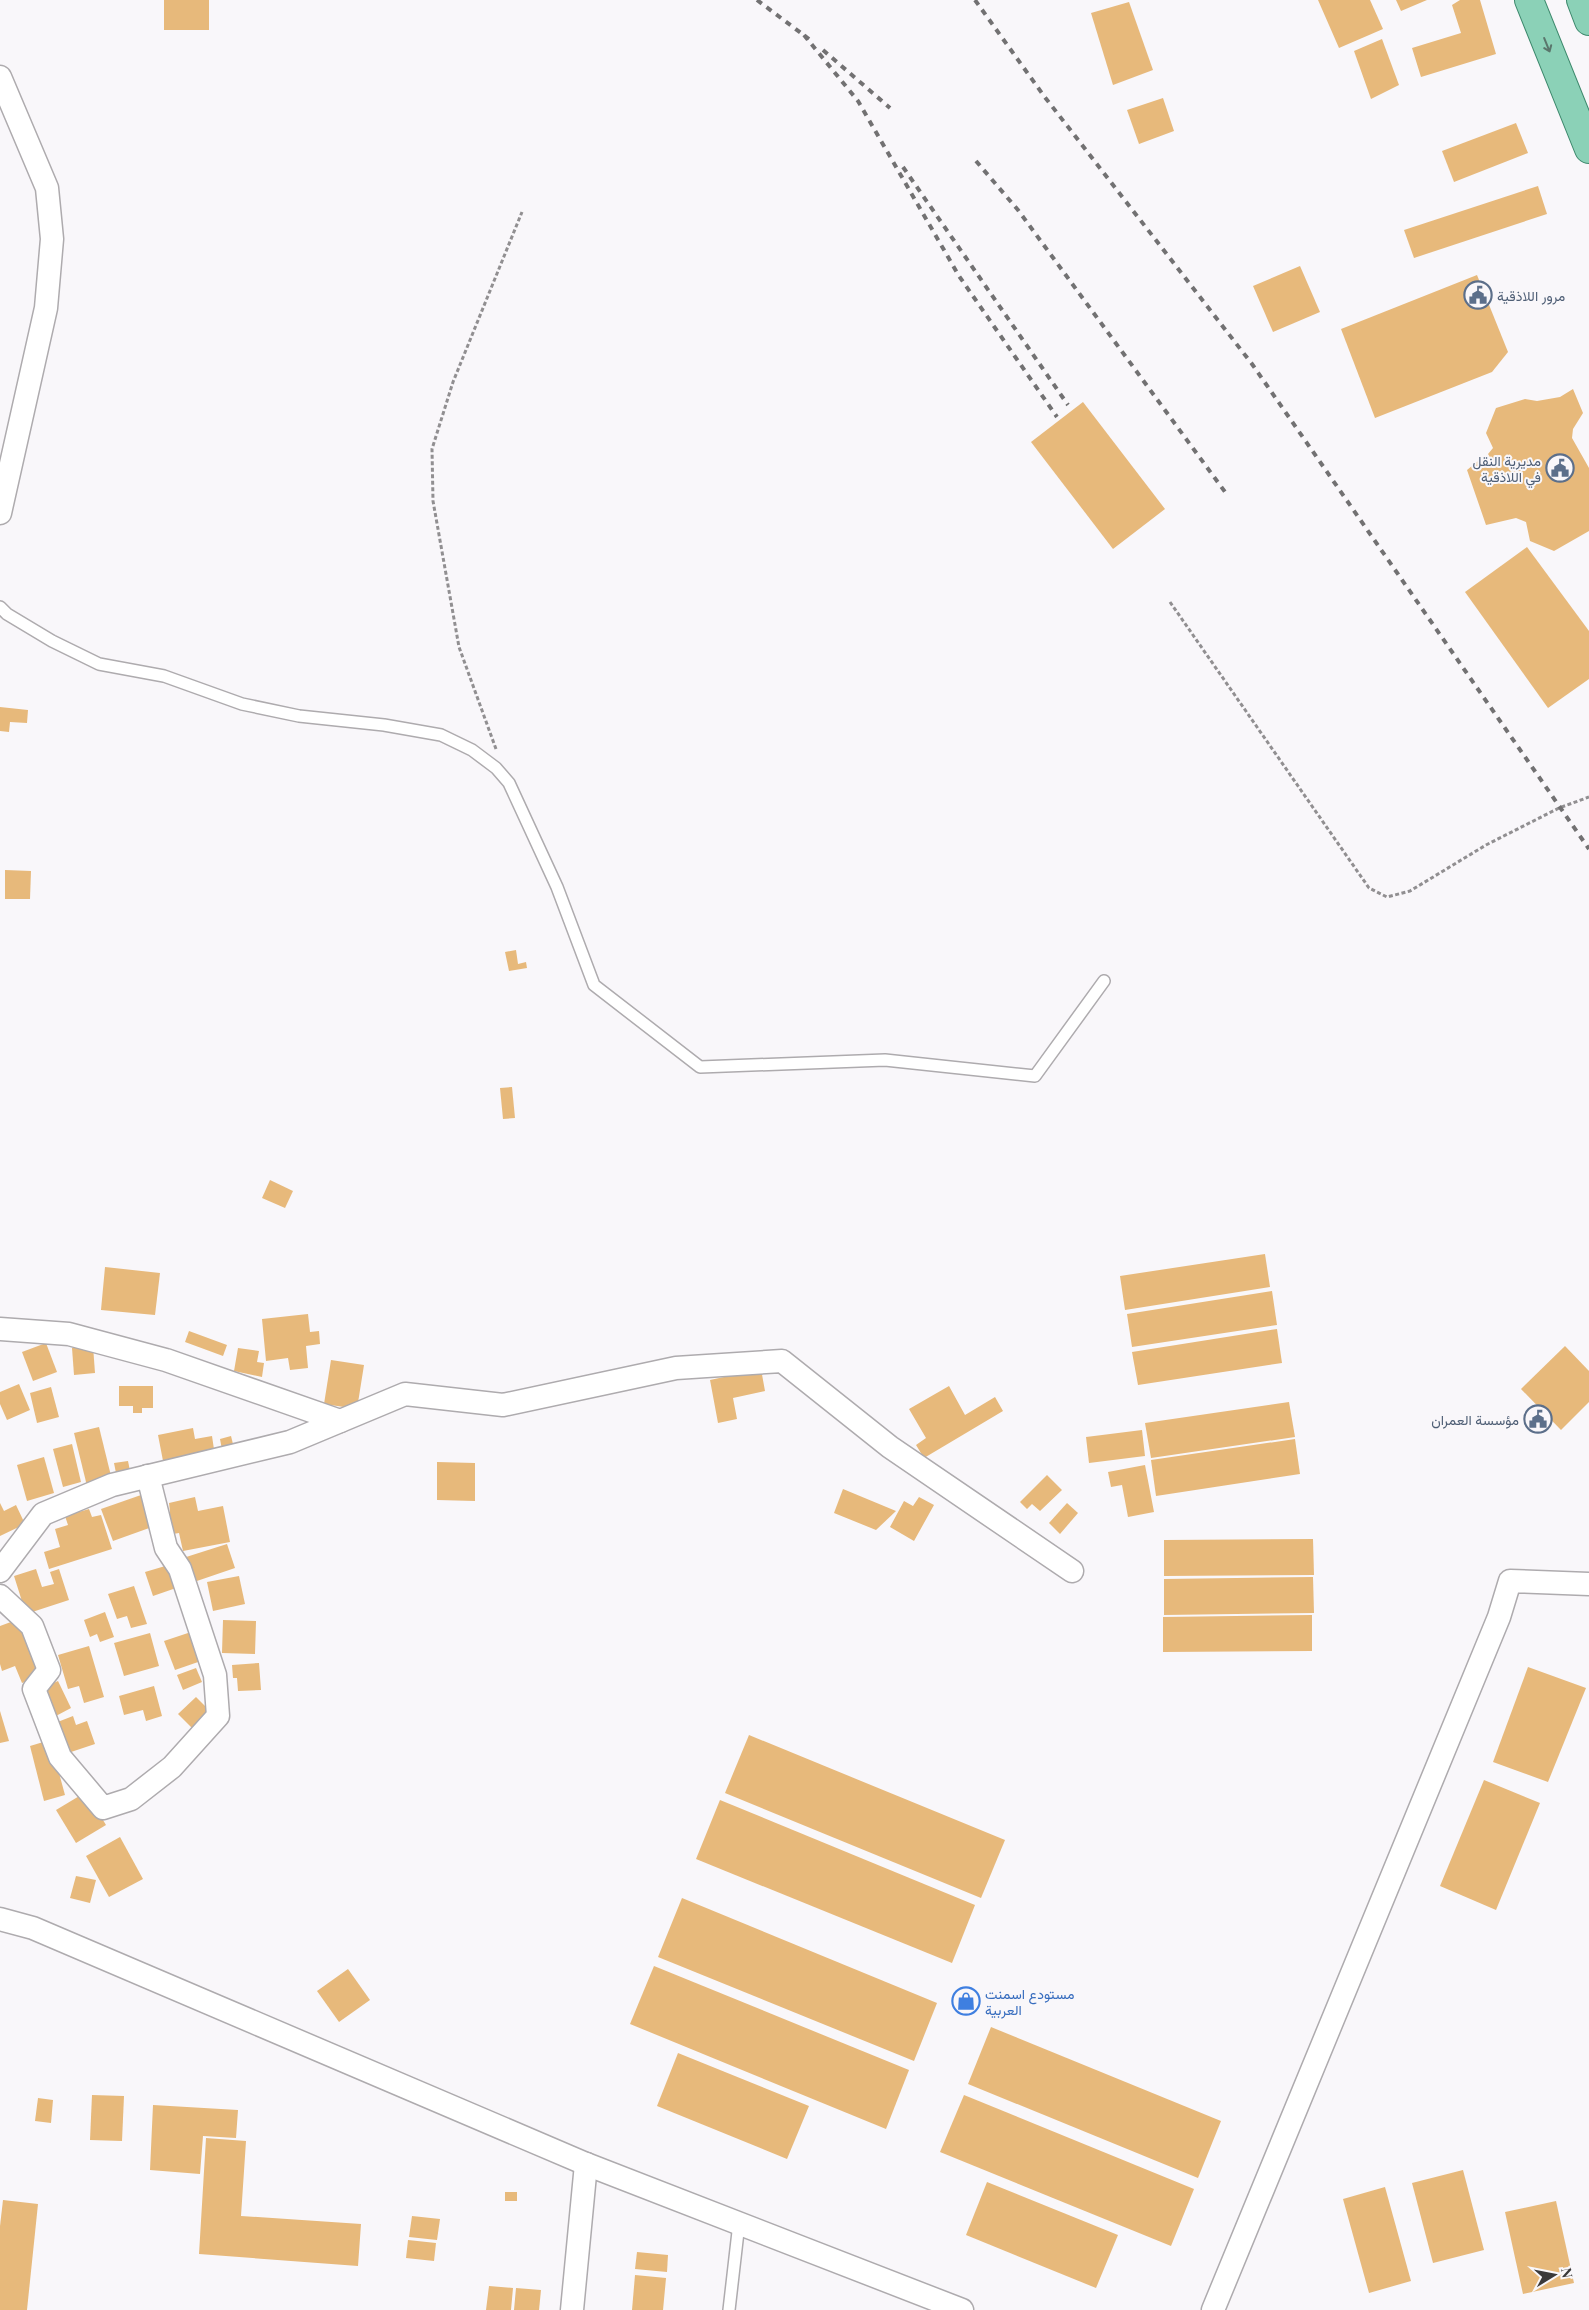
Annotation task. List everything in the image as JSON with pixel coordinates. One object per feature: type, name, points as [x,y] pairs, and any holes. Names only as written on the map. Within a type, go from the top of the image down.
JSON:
[{"type":"main road","points":[[1529,0],[1589,149]]},
{"type":"main road","points":[[1581,0],[1589,21]]},
{"type":"street","points":[[0,77],[46,188],[52,239],[46,308],[0,513]]},
{"type":"street","points":[[0,1329],[69,1334],[166,1360],[340,1421]]},
{"type":"street","points":[[0,1571],[44,1514],[112,1485],[290,1442],[405,1394],[503,1405],[676,1368],[782,1361],[890,1447],[1072,1571]]},
{"type":"street","points":[[0,1596],[32,1626],[49,1670],[34,1688],[60,1757],[103,1808],[131,1800],[172,1767],[218,1716],[215,1675],[180,1569],[166,1548],[148,1476]]},
{"type":"street","points":[[1213,2310],[1499,1618],[1510,1581],[1589,1584]]},
{"type":"street","points":[[0,1919],[33,1928],[586,2164],[962,2310]]},
{"type":"street","points":[[572,2310],[586,2164]]},
{"type":"lane","points":[[0,607],[7,614],[52,641],[99,664],[164,676],[242,704],[299,716],[384,725],[441,735],[472,750],[496,768],[509,783],[557,887],[594,985],[700,1067],[885,1060],[1035,1076],[1104,981]]},
{"type":"lane","points":[[729,2310],[739,2223]]},
{"type":"path","points":[[509,783],[459,647],[434,501],[432,449],[453,382],[522,212]]},
{"type":"path","points":[[1170,602],[1369,888],[1387,897],[1410,891],[1486,845],[1559,808],[1589,797]]},
{"type":"building","points":[[164,0],[209,0],[209,30],[164,30]]},
{"type":"building","points":[[1318,0],[1370,0],[1383,29],[1339,48]]},
{"type":"building","points":[[1396,0],[1427,0],[1401,11]]},
{"type":"building","points":[[1460,0],[1480,0],[1496,54],[1421,77],[1412,48],[1461,33],[1452,5]]},
{"type":"building","points":[[1129,2],[1153,70],[1113,85],[1091,13]]},
{"type":"building","points":[[1382,39],[1399,85],[1371,99],[1354,51]]},
{"type":"building","points":[[1163,98],[1174,131],[1139,144],[1127,110]]},
{"type":"building","points":[[1516,123],[1528,153],[1454,182],[1442,151]]},
{"type":"building","points":[[1538,186],[1547,214],[1414,258],[1404,230]]},
{"type":"building","points":[[1300,266],[1320,312],[1273,332],[1253,286]]},
{"type":"building","name":"مرور اللاذقية","points":[[1477,275],[1508,352],[1492,372],[1375,418],[1341,329]]},
{"type":"building","name":"مديرية النقل في اللاذقية","points":[[1573,389],[1583,413],[1573,429],[1572,438],[1589,468],[1589,531],[1554,551],[1530,541],[1526,522],[1516,518],[1486,525],[1467,470],[1478,461],[1486,467],[1493,462],[1488,454],[1493,448],[1486,433],[1496,408],[1525,399],[1537,401],[1560,397]]},
{"type":"building","points":[[1083,402],[1165,509],[1113,549],[1031,442]]},
{"type":"building","points":[[1527,547],[1589,631],[1589,679],[1548,708],[1465,592]]},
{"type":"building","points":[[0,707],[28,710],[27,723],[10,722],[9,732],[0,731]]},
{"type":"building","points":[[5,870],[31,871],[30,899],[5,899]]},
{"type":"building","points":[[516,950],[518,964],[526,962],[527,968],[509,971],[505,952]]},
{"type":"building","points":[[512,1087],[515,1118],[503,1119],[500,1088]]},
{"type":"building","points":[[270,1180],[293,1191],[285,1208],[262,1198]]},
{"type":"building","points":[[1265,1254],[1270,1287],[1125,1310],[1120,1276]]},
{"type":"building","points":[[105,1267],[160,1273],[155,1315],[101,1310]]},
{"type":"building","points":[[1272,1291],[1277,1325],[1132,1347],[1127,1314]]},
{"type":"building","points":[[308,1314],[310,1332],[319,1331],[320,1344],[306,1346],[308,1368],[290,1370],[288,1358],[266,1361],[262,1319]]},
{"type":"building","points":[[1277,1329],[1282,1363],[1138,1385],[1132,1352]]},
{"type":"building","points":[[189,1331],[227,1345],[223,1356],[185,1342]]},
{"type":"building","points":[[46,1343],[57,1372],[33,1381],[22,1352]]},
{"type":"building","points":[[93,1346],[95,1373],[74,1375],[72,1348]]},
{"type":"building","name":"مؤسسة العمران","points":[[1565,1346],[1589,1371],[1589,1402],[1561,1430],[1521,1389]]},
{"type":"building","points":[[238,1348],[259,1351],[257,1362],[264,1363],[262,1377],[234,1371]]},
{"type":"building","points":[[331,1360],[364,1365],[357,1409],[324,1404]]},
{"type":"building","points":[[761,1369],[765,1391],[733,1398],[737,1419],[718,1423],[710,1380]]},
{"type":"building","points":[[19,1384],[30,1410],[7,1420],[0,1404],[0,1392]]},
{"type":"building","points":[[119,1386],[153,1386],[153,1408],[142,1408],[142,1413],[133,1413],[133,1406],[119,1406]]},
{"type":"building","points":[[949,1386],[965,1415],[995,1397],[1003,1411],[924,1458],[916,1445],[926,1438],[909,1409]]},
{"type":"building","points":[[51,1387],[59,1417],[37,1423],[30,1393]]},
{"type":"building","points":[[1289,1402],[1295,1437],[1151,1458],[1145,1423]]},
{"type":"building","points":[[99,1427],[112,1480],[87,1486],[74,1433]]},
{"type":"building","points":[[193,1428],[195,1439],[212,1436],[215,1456],[164,1466],[158,1435]]},
{"type":"building","points":[[1142,1430],[1145,1456],[1089,1463],[1086,1437]]},
{"type":"building","points":[[231,1436],[235,1452],[223,1455],[220,1439]]},
{"type":"building","points":[[1295,1439],[1300,1474],[1156,1496],[1151,1460]]},
{"type":"building","points":[[72,1444],[81,1482],[63,1487],[53,1449]]},
{"type":"building","points":[[44,1457],[54,1493],[27,1501],[17,1465]]},
{"type":"building","points":[[128,1461],[131,1476],[117,1478],[114,1463]]},
{"type":"building","points":[[437,1462],[475,1463],[475,1501],[437,1500]]},
{"type":"building","points":[[1145,1465],[1154,1512],[1128,1517],[1122,1485],[1111,1487],[1108,1472]]},
{"type":"building","points":[[1047,1475],[1062,1490],[1040,1511],[1032,1504],[1027,1509],[1020,1502]]},
{"type":"building","points":[[843,1489],[896,1511],[876,1530],[834,1513]]},
{"type":"building","points":[[141,1495],[152,1527],[113,1541],[101,1509]]},
{"type":"building","points":[[195,1497],[198,1511],[223,1506],[230,1542],[183,1551],[179,1533],[167,1535],[163,1514],[170,1512],[169,1503]]},
{"type":"building","points":[[919,1497],[934,1505],[914,1541],[890,1527],[904,1501],[913,1506]]},
{"type":"building","points":[[0,1503],[4,1511],[16,1505],[25,1524],[0,1536]]},
{"type":"building","points":[[1067,1503],[1078,1513],[1060,1534],[1049,1523]]},
{"type":"building","points":[[89,1509],[92,1517],[101,1515],[112,1549],[49,1569],[44,1552],[60,1547],[55,1529],[68,1525],[65,1516]]},
{"type":"building","points":[[1313,1539],[1314,1575],[1164,1576],[1164,1540]]},
{"type":"building","points":[[227,1544],[235,1568],[191,1583],[183,1558]]},
{"type":"building","points":[[172,1564],[179,1587],[153,1596],[145,1572]]},
{"type":"building","points":[[36,1569],[42,1587],[54,1584],[50,1572],[59,1569],[69,1600],[26,1614],[14,1576]]},
{"type":"building","points":[[239,1576],[245,1604],[213,1611],[207,1582]]},
{"type":"building","points":[[1313,1577],[1314,1613],[1164,1615],[1164,1579]]},
{"type":"building","points":[[134,1586],[147,1624],[131,1628],[127,1616],[117,1619],[108,1594]]},
{"type":"building","points":[[105,1612],[114,1637],[100,1642],[97,1634],[90,1637],[84,1620]]},
{"type":"building","points":[[1312,1615],[1312,1651],[1163,1652],[1163,1617]]},
{"type":"building","points":[[19,1619],[40,1676],[22,1683],[15,1666],[2,1671],[0,1664],[0,1626]]},
{"type":"building","points":[[223,1620],[256,1621],[255,1654],[222,1653]]},
{"type":"building","points":[[191,1632],[201,1661],[175,1670],[164,1641]]},
{"type":"building","points":[[150,1633],[159,1666],[124,1676],[114,1643]]},
{"type":"building","points":[[89,1646],[104,1697],[84,1703],[79,1686],[68,1689],[58,1655]]},
{"type":"building","points":[[259,1663],[261,1690],[238,1691],[237,1678],[233,1678],[232,1665]]},
{"type":"building","points":[[1528,1667],[1586,1688],[1548,1782],[1493,1762]]},
{"type":"building","points":[[196,1668],[202,1682],[183,1690],[177,1675]]},
{"type":"building","points":[[58,1681],[71,1708],[54,1717],[40,1689]]},
{"type":"building","points":[[154,1686],[162,1716],[146,1721],[143,1710],[124,1715],[119,1696]]},
{"type":"building","points":[[196,1697],[212,1713],[195,1731],[178,1714]]},
{"type":"building","points":[[0,1711],[9,1741],[0,1743]]},
{"type":"building","points":[[73,1716],[76,1725],[87,1721],[95,1744],[65,1754],[55,1723]]},
{"type":"building","points":[[749,1735],[1005,1840],[981,1898],[725,1793]]},
{"type":"building","points":[[50,1740],[65,1795],[44,1801],[30,1746]]},
{"type":"building","points":[[1484,1780],[1540,1803],[1496,1910],[1440,1886]]},
{"type":"building","points":[[86,1792],[106,1825],[76,1843],[56,1810]]},
{"type":"building","points":[[720,1800],[975,1905],[952,1963],[696,1859]]},
{"type":"building","points":[[120,1837],[143,1879],[109,1897],[86,1856]]},
{"type":"building","points":[[76,1876],[96,1880],[90,1903],[70,1898]]},
{"type":"building","points":[[682,1898],[937,2003],[914,2061],[658,1957]]},
{"type":"building","points":[[654,1966],[909,2070],[886,2129],[630,2024]]},
{"type":"building","points":[[348,1969],[370,2000],[339,2022],[317,1991]]},
{"type":"building","points":[[991,2027],[1221,2121],[1198,2178],[968,2084]]},
{"type":"building","points":[[678,2053],[809,2106],[787,2159],[657,2106]]},
{"type":"building","points":[[92,2095],[124,2096],[122,2141],[90,2140]]},
{"type":"building","points":[[964,2095],[1194,2189],[1171,2246],[940,2152]]},
{"type":"building","points":[[38,2098],[53,2100],[51,2123],[35,2121]]},
{"type":"building","points":[[153,2105],[238,2110],[236,2138],[203,2136],[200,2174],[150,2170]]},
{"type":"building","points":[[206,2138],[246,2141],[241,2216],[361,2224],[358,2266],[199,2254]]},
{"type":"building","points":[[1463,2170],[1484,2250],[1433,2263],[1412,2183]]},
{"type":"building","points":[[987,2182],[1118,2235],[1096,2288],[966,2235]]},
{"type":"building","points":[[1385,2187],[1411,2281],[1369,2293],[1343,2199]]},
{"type":"building","points":[[505,2192],[517,2192],[517,2201],[505,2201]]},
{"type":"building","points":[[3,2200],[38,2204],[27,2310],[0,2310],[0,2226]]},
{"type":"building","points":[[1556,2201],[1574,2283],[1523,2294],[1505,2212]]},
{"type":"building","points":[[412,2216],[440,2219],[437,2240],[409,2237]]},
{"type":"building","points":[[408,2240],[436,2243],[434,2261],[406,2258]]},
{"type":"building","points":[[637,2252],[668,2255],[667,2272],[635,2269]]},
{"type":"building","points":[[635,2275],[666,2278],[663,2310],[632,2310]]},
{"type":"building","points":[[489,2286],[513,2288],[511,2310],[486,2310]]},
{"type":"building","points":[[516,2288],[541,2290],[539,2310],[514,2310]]},
{"type":"railway","points":[[757,0],[809,39]]},
{"type":"railway","points":[[975,0],[1044,96],[1252,364],[1589,849]]},
{"type":"railway","points":[[804,35],[858,101],[959,276],[1057,417]]},
{"type":"railway","points":[[823,50],[890,108]]},
{"type":"railway","points":[[976,161],[1018,210],[1228,496]]},
{"type":"railway","points":[[903,167],[1068,405]]},
{"type":"place","name":"مرور اللاذقية","points":[[1478,295]]},
{"type":"place","name":"مديرية النقل في اللاذقية","points":[[1560,468]]},
{"type":"place","name":"مؤسسة العمران","points":[[1538,1419]]},
{"type":"place","name":"مستودع اسمنت العربية","points":[[966,2001]]}]
